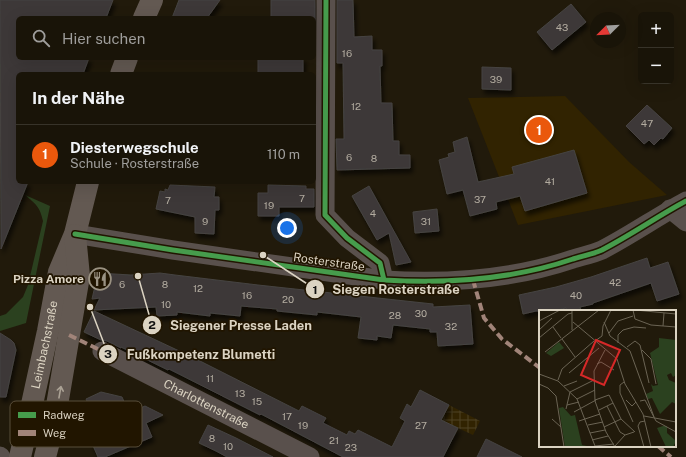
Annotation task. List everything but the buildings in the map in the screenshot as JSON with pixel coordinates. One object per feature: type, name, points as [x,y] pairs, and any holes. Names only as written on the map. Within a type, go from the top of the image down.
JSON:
[{"type":"main road","points":[[145,16],[152,0]]},
{"type":"main road","points":[[122,72],[126,60]]},
{"type":"main road","name":"Leimbachstraße","points":[[33,401],[59,272],[75,234],[88,184]]},
{"type":"main road","name":"Leimbachstraße","points":[[58,401],[79,276],[75,234]]},
{"type":"main road","name":"Leimbachstraße","points":[[20,457],[22,447]]},
{"type":"main road","name":"Leimbachstraße","points":[[45,457],[48,447]]},
{"type":"street","points":[[326,0],[325,215],[347,238],[380,263],[384,280]]},
{"type":"street","points":[[678,205],[686,222]]},
{"type":"street","name":"Rosterstraße","points":[[75,234],[173,250],[384,280],[416,282],[473,280],[520,273],[556,265],[600,250],[678,205]]},
{"type":"street","name":"Charlottenstraße","points":[[102,351],[310,457]]},
{"type":"shaded area","points":[[565,96],[629,162],[667,195],[518,225],[468,98]]},
{"type":"shaded area","points":[[449,405],[480,421],[473,435],[441,420]]},
{"type":"green space","points":[[25,195],[50,206],[26,323],[0,331],[0,316],[6,314],[23,297],[28,285],[43,221],[37,206]]},
{"type":"marked path","points":[[473,280],[484,318],[502,339],[539,367]]},
{"type":"marked path","points":[[69,335],[102,351]]},
{"type":"marked path","points":[[659,447],[671,457]]},
{"type":"cycle path","points":[[326,0],[325,215],[347,238],[380,263],[384,280]]},
{"type":"cycle path","points":[[75,234],[173,250],[384,280],[456,281],[526,272],[595,253],[686,201]]},
{"type":"place","name":"Diesterwegschule","points":[[539,130]]},
{"type":"place","name":"Siegen Rosterstraße","points":[[263,255]]},
{"type":"place","name":"Siegener Presse Laden","points":[[138,276]]},
{"type":"place","name":"Pizza Amore","points":[[100,279]]},
{"type":"place","name":"Fußkompetenz Blumetti","points":[[90,307]]}]
